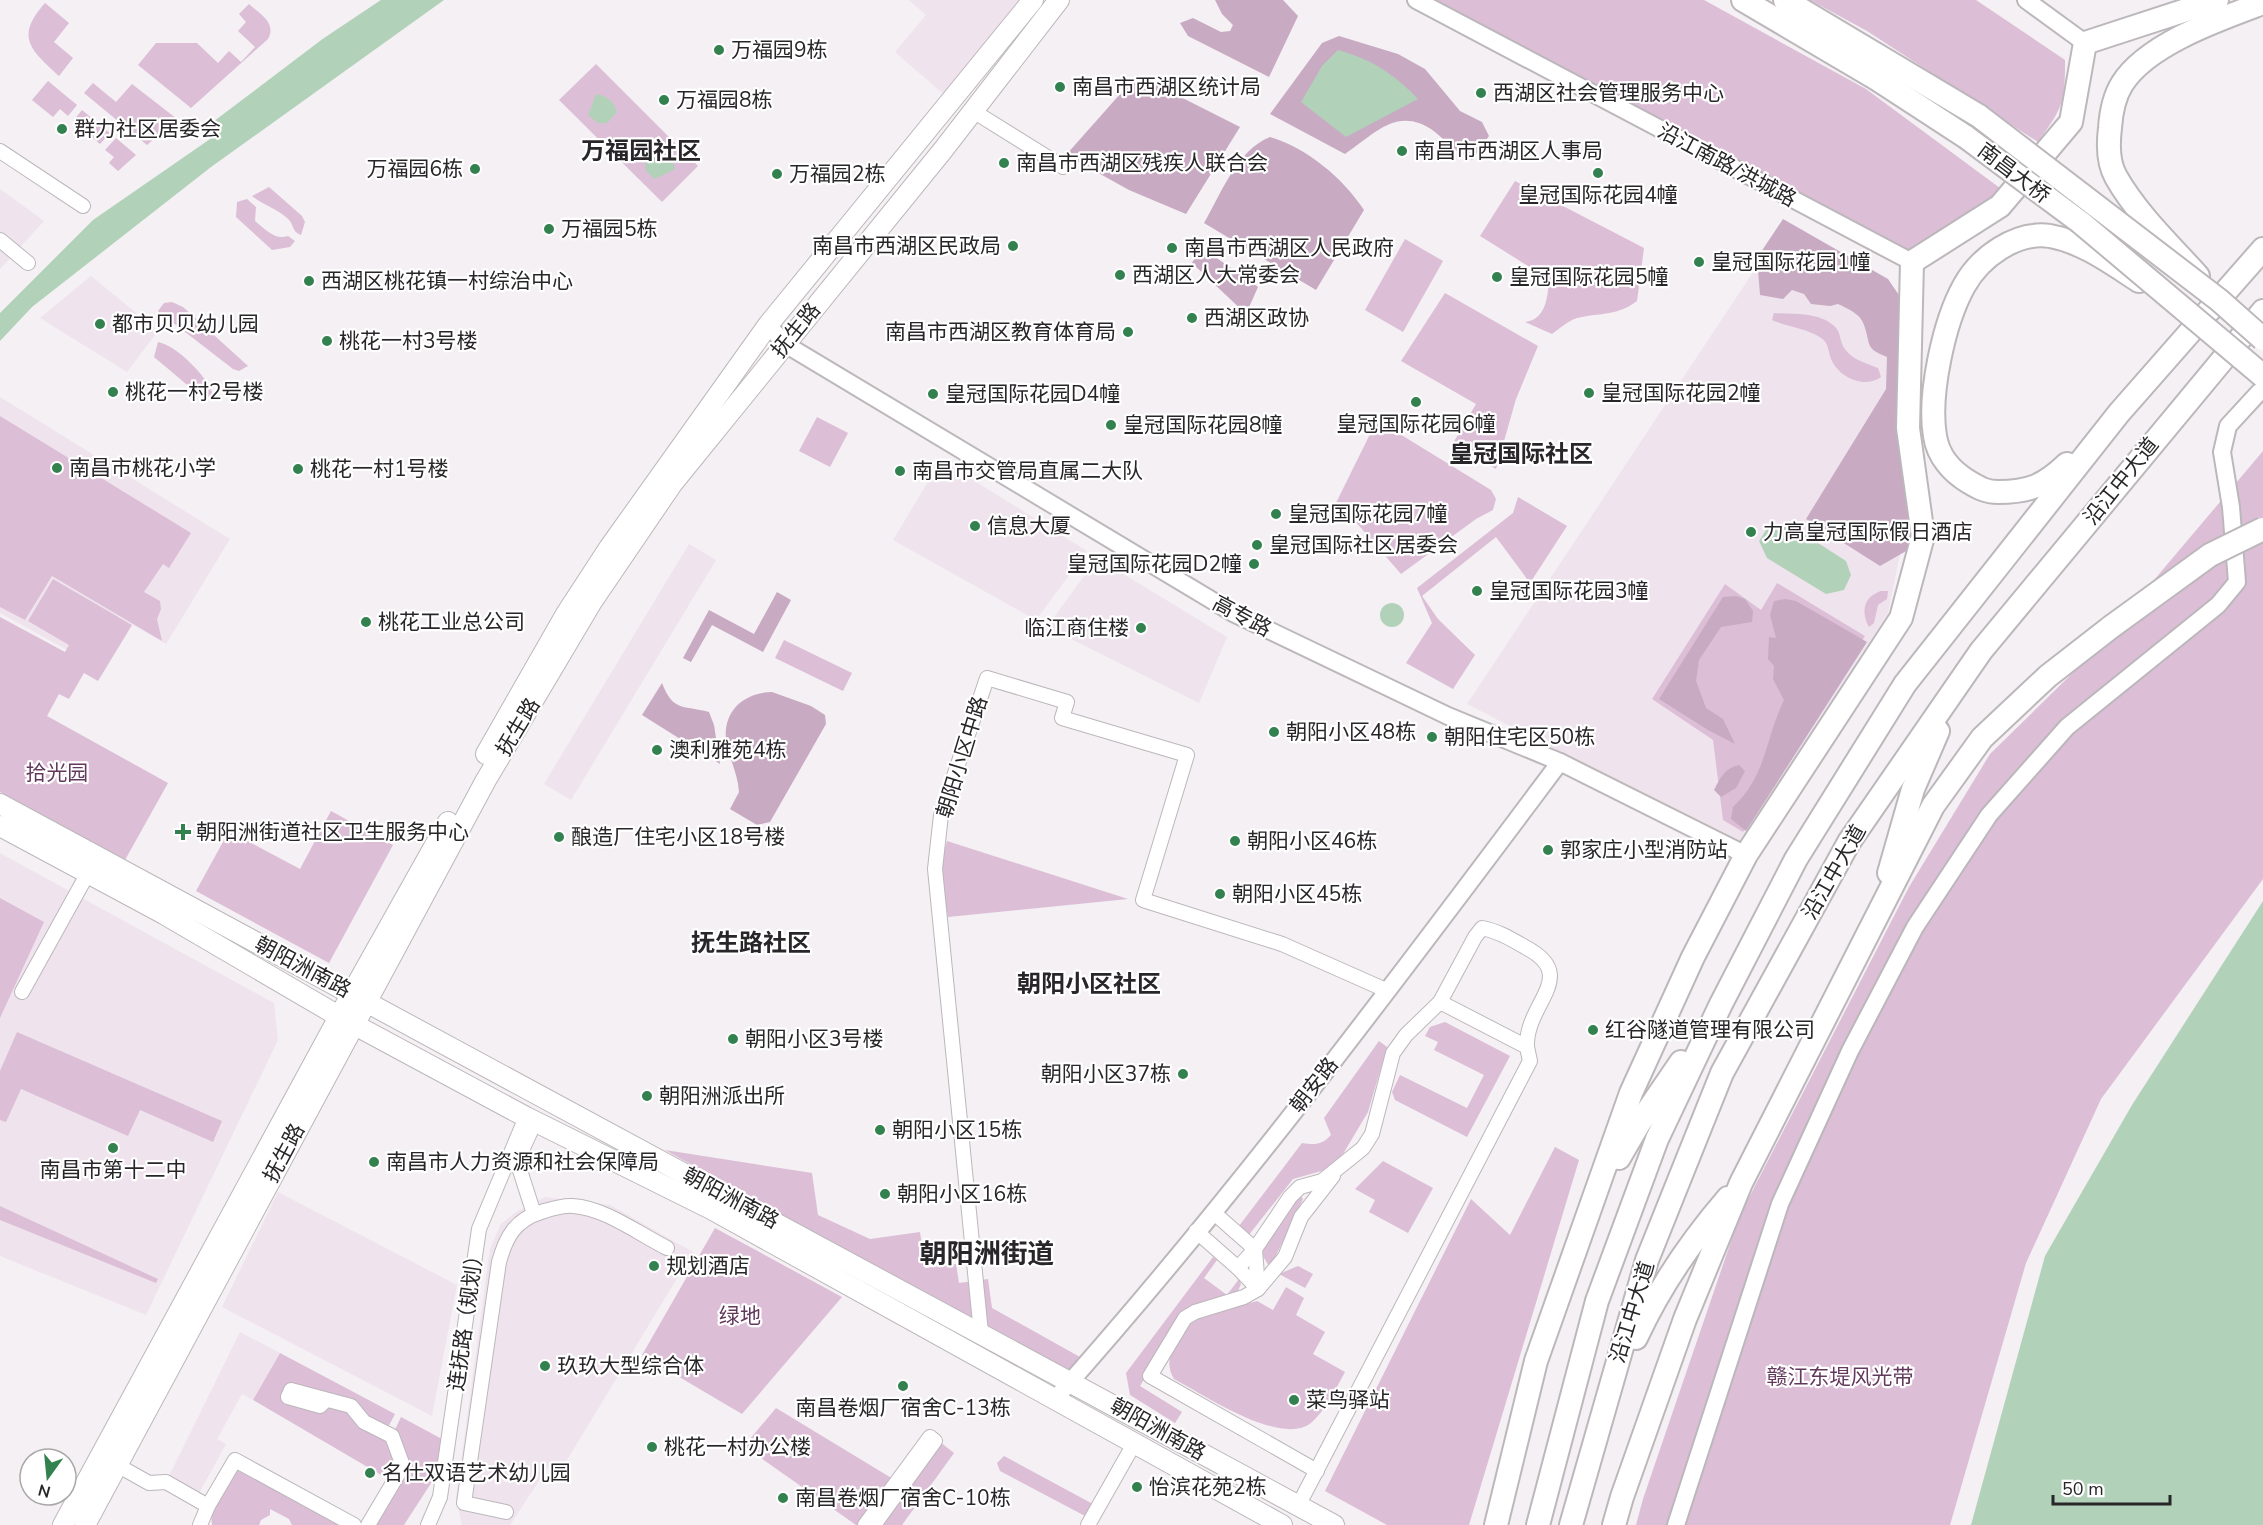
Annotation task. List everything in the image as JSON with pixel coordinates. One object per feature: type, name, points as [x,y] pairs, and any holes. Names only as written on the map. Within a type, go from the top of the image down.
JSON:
[{"type":"main road","name":"抚生路","points":[[85,1525],[358,997],[566,614],[609,548],[768,324],[1033,0]]},
{"type":"main road","name":"抚生路","points":[[358,997],[593,600],[672,484],[973,111],[1059,0]]},
{"type":"main road","name":"南昌大桥","points":[[1743,0],[1877,79],[1966,137],[2080,222],[2263,376]]},
{"type":"main road","name":"南昌大桥","points":[[1785,0],[1979,116],[2214,307],[2263,339]]},
{"type":"main road","points":[[1496,1525],[1536,1361],[1631,1093],[1694,957],[1746,855],[1901,618],[1923,536],[1908,428],[1912,262],[2000,206],[2071,122],[2085,44],[2217,0]]},
{"type":"main road","points":[[2214,307],[2115,175],[2108,146],[2111,111],[2122,84],[2148,57],[2199,27],[2263,3]]},
{"type":"main road","points":[[2168,298],[2079,244],[2048,236],[2011,241],[1988,257],[1965,285],[1945,337],[1933,414],[1935,438],[1943,458],[1957,475],[1986,492],[2023,492],[2051,479],[2119,413],[2263,249]]},
{"type":"main road","name":"沿江中大道","points":[[1571,1525],[1647,1260],[1722,1073],[1849,842],[1981,651],[2263,311]]},
{"type":"main road","name":"沿江中大道","points":[[1538,1525],[1597,1300],[1657,1139],[1721,1004],[1796,859],[1905,684],[2119,413]]},
{"type":"main road","points":[[1614,1525],[1686,1319],[1740,1183],[1874,926],[1933,806],[1982,738],[2048,676],[2210,555],[2263,529]]},
{"type":"main road","points":[[1874,926],[1913,789],[1935,736],[1981,651]]},
{"type":"main road","name":"朝阳洲南路","points":[[0,804],[1334,1525]]},
{"type":"main road","name":"朝阳洲南路","points":[[0,825],[164,914],[346,1020],[530,1120],[711,1209],[1282,1525]]},
{"type":"main road","points":[[1590,1210],[1640,1122],[1721,1004]]},
{"type":"main road","name":"抚生路","points":[[63,1525],[346,1020]]},
{"type":"main road","points":[[1603,1410],[1652,1303],[1690,1242],[1740,1183]]},
{"type":"street","name":"沿江南路/洪城路","points":[[1416,0],[1912,262]]},
{"type":"street","points":[[2036,3],[2085,44]]},
{"type":"street","points":[[973,111],[1063,167]]},
{"type":"street","points":[[0,151],[83,206]]},
{"type":"street","points":[[0,240],[28,263]]},
{"type":"street","name":"高专路","points":[[768,324],[785,344],[1233,613],[1448,716],[1560,762],[1746,855]]},
{"type":"street","points":[[1676,1525],[1780,1204],[1850,1051],[1915,927],[1989,815],[2067,727],[2218,604],[2237,582],[2231,507],[2222,452],[2228,426],[2263,388]]},
{"type":"street","name":"朝阳小区中路","points":[[981,1333],[935,869],[941,815],[987,678],[1067,702],[1062,718],[1187,755],[1143,900],[1282,944],[1388,991]]},
{"type":"street","name":"朝安路","points":[[1056,1398],[1213,1212],[1388,991],[1560,762]]},
{"type":"street","points":[[22,992],[88,873]]},
{"type":"street","points":[[1238,1268],[1255,1249],[1290,1197],[1300,1187],[1323,1180],[1363,1148],[1372,1134],[1393,1053],[1406,1035],[1440,1002],[1482,928],[1494,930],[1543,956],[1551,975],[1528,1027],[1527,1047],[1530,1062],[1298,1506]]},
{"type":"street","points":[[1440,1002],[1527,1047]]},
{"type":"street","points":[[530,1120],[517,1161],[534,1214]]},
{"type":"street","name":"连抚路（规划）","points":[[428,1525],[440,1497],[479,1229],[530,1120]]},
{"type":"street","points":[[1317,1471],[1150,1376],[1185,1318],[1196,1312],[1231,1303],[1258,1289],[1285,1257],[1301,1217],[1343,1164]]},
{"type":"street","points":[[506,1512],[464,1503],[499,1262],[506,1237],[517,1225],[534,1214],[574,1206],[601,1214],[667,1248]]},
{"type":"street","points":[[1213,1212],[1255,1249],[1258,1289]]},
{"type":"street","points":[[1196,1231],[1258,1289]]},
{"type":"street","points":[[325,1401],[351,1406],[364,1422],[392,1436],[403,1466],[368,1525]]},
{"type":"street","points":[[865,1525],[930,1437],[935,1441],[874,1525]]},
{"type":"street","points":[[1088,1525],[1135,1442]]},
{"type":"street","points":[[200,1525],[208,1514],[235,1460],[354,1525]]},
{"type":"street","points":[[117,1465],[149,1483],[166,1482],[208,1514]]},
{"type":"shaded area","points":[[411,0],[444,0],[211,167],[32,307],[0,341],[0,313],[93,220]]},
{"type":"shaded area","points":[[909,0],[1025,0],[947,97],[895,52],[926,15]]},
{"type":"shaded area","points":[[1215,0],[1283,0],[1298,16],[1269,77],[1188,36],[1180,23],[1193,18],[1221,32],[1230,31],[1233,25],[1222,14]]},
{"type":"shaded area","points":[[1339,36],[1398,54],[1425,69],[1460,111],[1482,122],[1489,136],[1472,160],[1457,151],[1435,132],[1422,124],[1410,121],[1388,125],[1345,154],[1270,114],[1322,43]]},
{"type":"shaded area","points":[[1338,50],[1381,68],[1418,99],[1346,137],[1301,102],[1322,66]]},
{"type":"shaded area","points":[[1137,75],[1240,127],[1186,214],[1129,190],[1066,155]]},
{"type":"shaded area","points":[[596,94],[610,100],[617,112],[607,123],[598,123],[588,115]]},
{"type":"shaded area","points":[[1270,137],[1310,156],[1323,166],[1346,187],[1364,210],[1316,290],[1204,223],[1239,162],[1258,143]]},
{"type":"shaded area","points":[[655,150],[668,156],[675,169],[655,179],[646,171],[645,161]]},
{"type":"shaded area","points":[[0,189],[44,221],[0,269]]},
{"type":"shaded area","points":[[1783,219],[1888,279],[1905,304],[1898,426],[1910,532],[1908,550],[1880,566],[1806,519],[1886,389],[1887,357],[1871,348],[1862,321],[1857,314],[1838,304],[1830,306],[1811,304],[1804,294],[1792,290],[1783,299],[1760,295],[1757,258]]},
{"type":"shaded area","points":[[1777,236],[1897,303],[1905,529],[1888,613],[1739,843],[1467,704]]},
{"type":"shaded area","points":[[1201,247],[1258,287],[1246,314],[1192,263]]},
{"type":"shaded area","name":"都市贝贝幼儿园","points":[[91,276],[158,331],[127,372],[40,318]]},
{"type":"shaded area","name":"南昌市桃花小学","points":[[0,397],[230,539],[166,644],[116,615],[89,662],[0,613]]},
{"type":"shaded area","points":[[941,460],[1087,551],[1036,620],[893,540]]},
{"type":"shaded area","points":[[1787,523],[1846,561],[1851,575],[1844,590],[1826,594],[1767,558],[1759,541],[1768,527]]},
{"type":"shaded area","points":[[689,544],[716,560],[571,800],[544,784]]},
{"type":"shaded area","points":[[1097,558],[1227,637],[1199,703],[1047,627]]},
{"type":"shaded area","points":[[777,592],[791,600],[763,652],[712,625],[691,662],[683,658],[709,610],[754,634]]},
{"type":"shaded area","points":[[1736,596],[1745,599],[1753,611],[1752,622],[1721,627],[1699,660],[1696,681],[1706,708],[1723,719],[1735,744],[1659,699],[1723,597]]},
{"type":"shaded area","points":[[1785,599],[1796,601],[1867,642],[1746,831],[1731,819],[1733,807],[1753,782],[1784,700],[1773,679],[1774,666],[1768,659],[1769,637],[1776,638],[1770,615],[1774,601]]},
{"type":"shaded area","points":[[1392,603],[1401,606],[1404,615],[1401,624],[1392,627],[1383,624],[1380,615],[1383,606]]},
{"type":"shaded area","points":[[662,683],[670,699],[675,703],[709,712],[714,725],[720,764],[642,715]]},
{"type":"shaded area","points":[[772,692],[811,706],[825,715],[826,724],[770,822],[757,825],[730,809],[739,792],[726,741],[726,730],[728,720],[737,705],[753,696]]},
{"type":"shaded area","points":[[1739,765],[1745,771],[1736,788],[1721,797],[1714,790],[1718,781],[1727,771]]},
{"type":"shaded area","name":"南昌市第十二中","points":[[0,853],[274,1003],[278,1040],[146,1315],[0,1256]]},
{"type":"shaded area","points":[[2263,901],[2263,1525],[1971,1525],[2045,1256],[2132,1105]]},
{"type":"shaded area","points":[[278,1192],[457,1285],[432,1416],[222,1307]]},
{"type":"shaded area","points":[[545,1197],[610,1205],[693,1252],[564,1465],[550,1464],[510,1525],[462,1525],[456,1499],[490,1249],[501,1224],[516,1212]]},
{"type":"shaded area","points":[[240,1332],[280,1353],[253,1400],[242,1394],[217,1439],[226,1444],[196,1499],[166,1482]]},
{"type":"green space","points":[[1435,0],[1704,0],[1866,89],[2004,191],[1912,257]]},
{"type":"green space","points":[[1810,0],[1976,0],[2065,60],[2063,96],[2058,112],[2038,142],[1867,31]]},
{"type":"green space","points":[[45,3],[69,23],[54,42],[73,58],[59,76],[40,58],[30,42],[30,25]]},
{"type":"green space","points":[[249,4],[269,24],[268,39],[191,108],[138,65],[156,43],[197,43],[218,63],[229,51],[241,62],[255,47],[238,31],[246,22],[239,14]]},
{"type":"green space","points":[[596,64],[698,166],[662,202],[559,100]]},
{"type":"green space","points":[[48,81],[77,105],[68,116],[60,109],[53,117],[32,100]]},
{"type":"green space","points":[[93,83],[116,102],[132,84],[177,119],[147,145],[84,93]]},
{"type":"green space","points":[[82,110],[110,133],[100,144],[73,121]]},
{"type":"green space","points":[[116,138],[136,155],[118,171],[109,163],[114,157],[105,150]]},
{"type":"green space","points":[[1515,181],[1644,248],[1637,301],[1615,312],[1577,318],[1552,334],[1525,322],[1532,320],[1542,312],[1547,300],[1549,279],[1480,236]]},
{"type":"green space","points":[[269,187],[302,216],[305,222],[301,235],[283,215],[252,196]]},
{"type":"green space","points":[[247,199],[256,207],[255,221],[274,235],[288,236],[295,241],[290,247],[272,250],[236,217],[237,202]]},
{"type":"green space","points":[[1405,239],[1443,261],[1403,332],[1365,310]]},
{"type":"green space","points":[[1445,293],[1538,346],[1516,399],[1496,469],[1452,445],[1476,404],[1401,361]]},
{"type":"green space","points":[[172,302],[183,307],[248,366],[239,371],[233,369],[158,311],[164,303]]},
{"type":"green space","points":[[1774,313],[1805,314],[1827,321],[1837,330],[1846,351],[1858,360],[1878,368],[1881,377],[1868,382],[1860,382],[1846,376],[1835,366],[1824,340],[1810,332],[1772,320]]},
{"type":"green space","points":[[158,342],[182,355],[205,380],[213,395],[204,399],[154,357]]},
{"type":"green space","name":"南昌市桃花小学","points":[[0,416],[191,533],[169,568],[163,564],[144,592],[160,601],[161,609],[157,619],[162,641],[52,576],[25,620],[0,607]]},
{"type":"green space","points":[[817,417],[848,433],[830,467],[799,451]]},
{"type":"green space","points":[[1377,420],[1491,490],[1496,499],[1493,510],[1476,519],[1401,574],[1355,521],[1334,507]]},
{"type":"green space","name":"赣江东堤风光带","points":[[2263,451],[2263,879],[2101,1099],[2026,1263],[1950,1525],[1636,1525],[1740,1215],[1909,887],[1990,754],[2089,657]]},
{"type":"green space","points":[[1518,497],[1567,526],[1530,583],[1496,537],[1422,596],[1438,619],[1475,655],[1453,689],[1406,663],[1432,623],[1417,588],[1513,513]]},
{"type":"green space","name":"拾光园","points":[[53,579],[132,625],[98,681],[84,673],[69,699],[59,694],[47,716],[168,783],[125,860],[0,792],[0,617],[65,652],[69,645],[28,621]]},
{"type":"green space","points":[[1777,583],[1865,636],[1743,832],[1723,820],[1713,740],[1652,699],[1725,584],[1761,610]]},
{"type":"green space","points":[[1881,591],[1888,591],[1887,599],[1878,605],[1874,623],[1869,627],[1865,616],[1865,606],[1870,597]]},
{"type":"green space","points":[[784,640],[852,673],[843,691],[775,658]]},
{"type":"green space","points":[[331,811],[393,845],[329,963],[196,891],[229,831],[300,869]]},
{"type":"green space","points":[[947,841],[1128,899],[948,917],[939,870]]},
{"type":"green space","points":[[0,898],[44,922],[0,1018]]},
{"type":"green space","points":[[1445,1022],[1510,1056],[1467,1137],[1395,1100],[1392,1092],[1400,1075],[1467,1108],[1484,1075],[1434,1050],[1438,1042],[1425,1036],[1430,1027]]},
{"type":"green space","points":[[17,1032],[222,1121],[213,1142],[140,1110],[128,1136],[21,1089],[6,1122],[0,1120],[0,1071]]},
{"type":"green space","points":[[1379,1041],[1387,1047],[1368,1112],[1343,1154],[1325,1170],[1293,1179],[1248,1236],[1239,1226],[1302,1143],[1318,1144],[1331,1135],[1324,1118]]},
{"type":"green space","points":[[1555,1147],[1579,1160],[1469,1525],[1387,1525],[1325,1491],[1471,1199],[1510,1235]]},
{"type":"green space","points":[[665,1150],[812,1173],[818,1215],[870,1239],[920,1232],[925,1268],[956,1264],[959,1283],[988,1279],[992,1308],[1080,1357],[1070,1375]]},
{"type":"green space","points":[[1383,1161],[1433,1188],[1408,1233],[1369,1212],[1375,1200],[1355,1189]]},
{"type":"green space","points":[[1300,1195],[1303,1199],[1270,1268],[1260,1251]]},
{"type":"green space","points":[[0,1206],[158,1279],[156,1283],[0,1220]]},
{"type":"green space","name":"绿地","points":[[715,1228],[842,1297],[742,1414],[642,1355]]},
{"type":"green space","points":[[1213,1257],[1217,1260],[1204,1278],[1227,1295],[1239,1279],[1241,1284],[1238,1291],[1184,1313],[1140,1386],[1182,1412],[1175,1423],[1130,1395],[1126,1373]]},
{"type":"green space","points":[[1298,1266],[1313,1274],[1305,1288],[1279,1274]]},
{"type":"green space","points":[[1286,1287],[1304,1298],[1296,1315],[1325,1332],[1313,1354],[1345,1372],[1326,1406],[1311,1423],[1297,1429],[1262,1424],[1222,1406],[1174,1379],[1169,1363],[1172,1348],[1189,1320],[1257,1301],[1273,1310]]},
{"type":"green space","points":[[280,1353],[395,1414],[385,1433],[392,1436],[401,1417],[455,1446],[404,1525],[292,1525],[289,1519],[270,1509],[270,1515],[261,1520],[259,1525],[212,1525],[211,1514],[240,1463],[345,1520],[348,1514],[362,1522],[388,1479],[253,1400]]},
{"type":"green space","points":[[776,1408],[893,1479],[860,1525],[856,1525],[744,1446]]},
{"type":"green space","points":[[940,1442],[954,1453],[902,1525],[880,1525]]},
{"type":"green space","points":[[1004,1456],[1094,1505],[1087,1517],[1000,1471],[997,1463]]},
{"type":"waterway","points":[[223,132],[330,51],[406,0]]},
{"type":"place","name":"万福园9栋","points":[[719,50]]},
{"type":"place","name":"南昌市西湖区统计局","points":[[1060,87]]},
{"type":"place","name":"西湖区社会管理服务中心","points":[[1481,93]]},
{"type":"place","name":"万福园8栋","points":[[664,100]]},
{"type":"place","name":"群力社区居委会","points":[[62,129]]},
{"type":"place","name":"南昌市西湖区人事局","points":[[1402,151]]},
{"type":"place","name":"南昌市西湖区残疾人联合会","points":[[1004,163]]},
{"type":"place","name":"万福园6栋","points":[[475,169]]},
{"type":"place","name":"皇冠国际花园4幢","points":[[1598,173]]},
{"type":"place","name":"万福园2栋","points":[[777,174]]},
{"type":"place","name":"万福园5栋","points":[[549,229]]},
{"type":"place","name":"南昌市西湖区民政局","points":[[1013,246]]},
{"type":"place","name":"南昌市西湖区人民政府","points":[[1172,248]]},
{"type":"place","name":"皇冠国际花园1幢","points":[[1699,262]]},
{"type":"place","name":"西湖区人大常委会","points":[[1120,275]]},
{"type":"place","name":"皇冠国际花园5幢","points":[[1497,277]]},
{"type":"place","name":"西湖区桃花镇一村综治中心","points":[[309,281]]},
{"type":"place","name":"西湖区政协","points":[[1192,318]]},
{"type":"place","name":"都市贝贝幼儿园","points":[[100,324]]},
{"type":"place","name":"南昌市西湖区教育体育局","points":[[1128,332]]},
{"type":"place","name":"桃花一村3号楼","points":[[327,341]]},
{"type":"place","name":"桃花一村2号楼","points":[[113,392]]},
{"type":"place","name":"皇冠国际花园2幢","points":[[1589,393]]},
{"type":"place","name":"皇冠国际花园D4幢","points":[[933,394]]},
{"type":"place","name":"皇冠国际花园6幢","points":[[1416,402]]},
{"type":"place","name":"皇冠国际花园8幢","points":[[1111,425]]},
{"type":"place","name":"南昌市桃花小学","points":[[57,468]]},
{"type":"place","name":"桃花一村1号楼","points":[[298,469]]},
{"type":"place","name":"南昌市交管局直属二大队","points":[[900,471]]},
{"type":"place","name":"皇冠国际花园7幢","points":[[1276,514]]},
{"type":"place","name":"信息大厦","points":[[975,526]]},
{"type":"place","name":"力高皇冠国际假日酒店","points":[[1751,532]]},
{"type":"place","name":"皇冠国际社区居委会","points":[[1257,545]]},
{"type":"place","name":"皇冠国际花园D2幢","points":[[1254,564]]},
{"type":"place","name":"皇冠国际花园3幢","points":[[1477,591]]},
{"type":"place","name":"桃花工业总公司","points":[[366,622]]},
{"type":"place","name":"临江商住楼","points":[[1141,628]]},
{"type":"place","name":"朝阳小区48栋","points":[[1274,732]]},
{"type":"place","name":"朝阳住宅区50栋","points":[[1432,737]]},
{"type":"place","name":"澳利雅苑4栋","points":[[657,750]]},
{"type":"place","name":"朝阳洲街道社区卫生服务中心","points":[[183,832]]},
{"type":"place","name":"酿造厂住宅小区18号楼","points":[[559,837]]},
{"type":"place","name":"朝阳小区46栋","points":[[1235,841]]},
{"type":"place","name":"郭家庄小型消防站","points":[[1548,850]]},
{"type":"place","name":"朝阳小区45栋","points":[[1220,894]]},
{"type":"place","name":"红谷隧道管理有限公司","points":[[1593,1030]]},
{"type":"place","name":"朝阳小区3号楼","points":[[733,1039]]},
{"type":"place","name":"朝阳小区37栋","points":[[1183,1074]]},
{"type":"place","name":"朝阳洲派出所","points":[[647,1096]]},
{"type":"place","name":"朝阳小区15栋","points":[[880,1130]]},
{"type":"place","name":"南昌市第十二中","points":[[113,1148]]},
{"type":"place","name":"南昌市人力资源和社会保障局","points":[[374,1162]]},
{"type":"place","name":"朝阳小区16栋","points":[[885,1194]]},
{"type":"place","name":"规划酒店","points":[[654,1266]]},
{"type":"place","name":"玖玖大型综合体","points":[[545,1366]]},
{"type":"place","name":"南昌卷烟厂宿舍C-13栋","points":[[903,1386]]},
{"type":"place","name":"菜鸟驿站","points":[[1294,1400]]},
{"type":"place","name":"桃花一村办公楼","points":[[652,1447]]},
{"type":"place","name":"名仕双语艺术幼儿园","points":[[370,1473]]},
{"type":"place","name":"怡滨花苑2栋","points":[[1137,1487]]},
{"type":"place","name":"南昌卷烟厂宿舍C-10栋","points":[[783,1498]]},
{"type":"district","name":"万福园社区","points":[[641,151]]},
{"type":"district","name":"皇冠国际社区","points":[[1521,454]]},
{"type":"district","name":"抚生路社区","points":[[751,943]]},
{"type":"district","name":"朝阳小区社区","points":[[1089,984]]},
{"type":"district","name":"朝阳洲街道","points":[[987,1254]]}]
